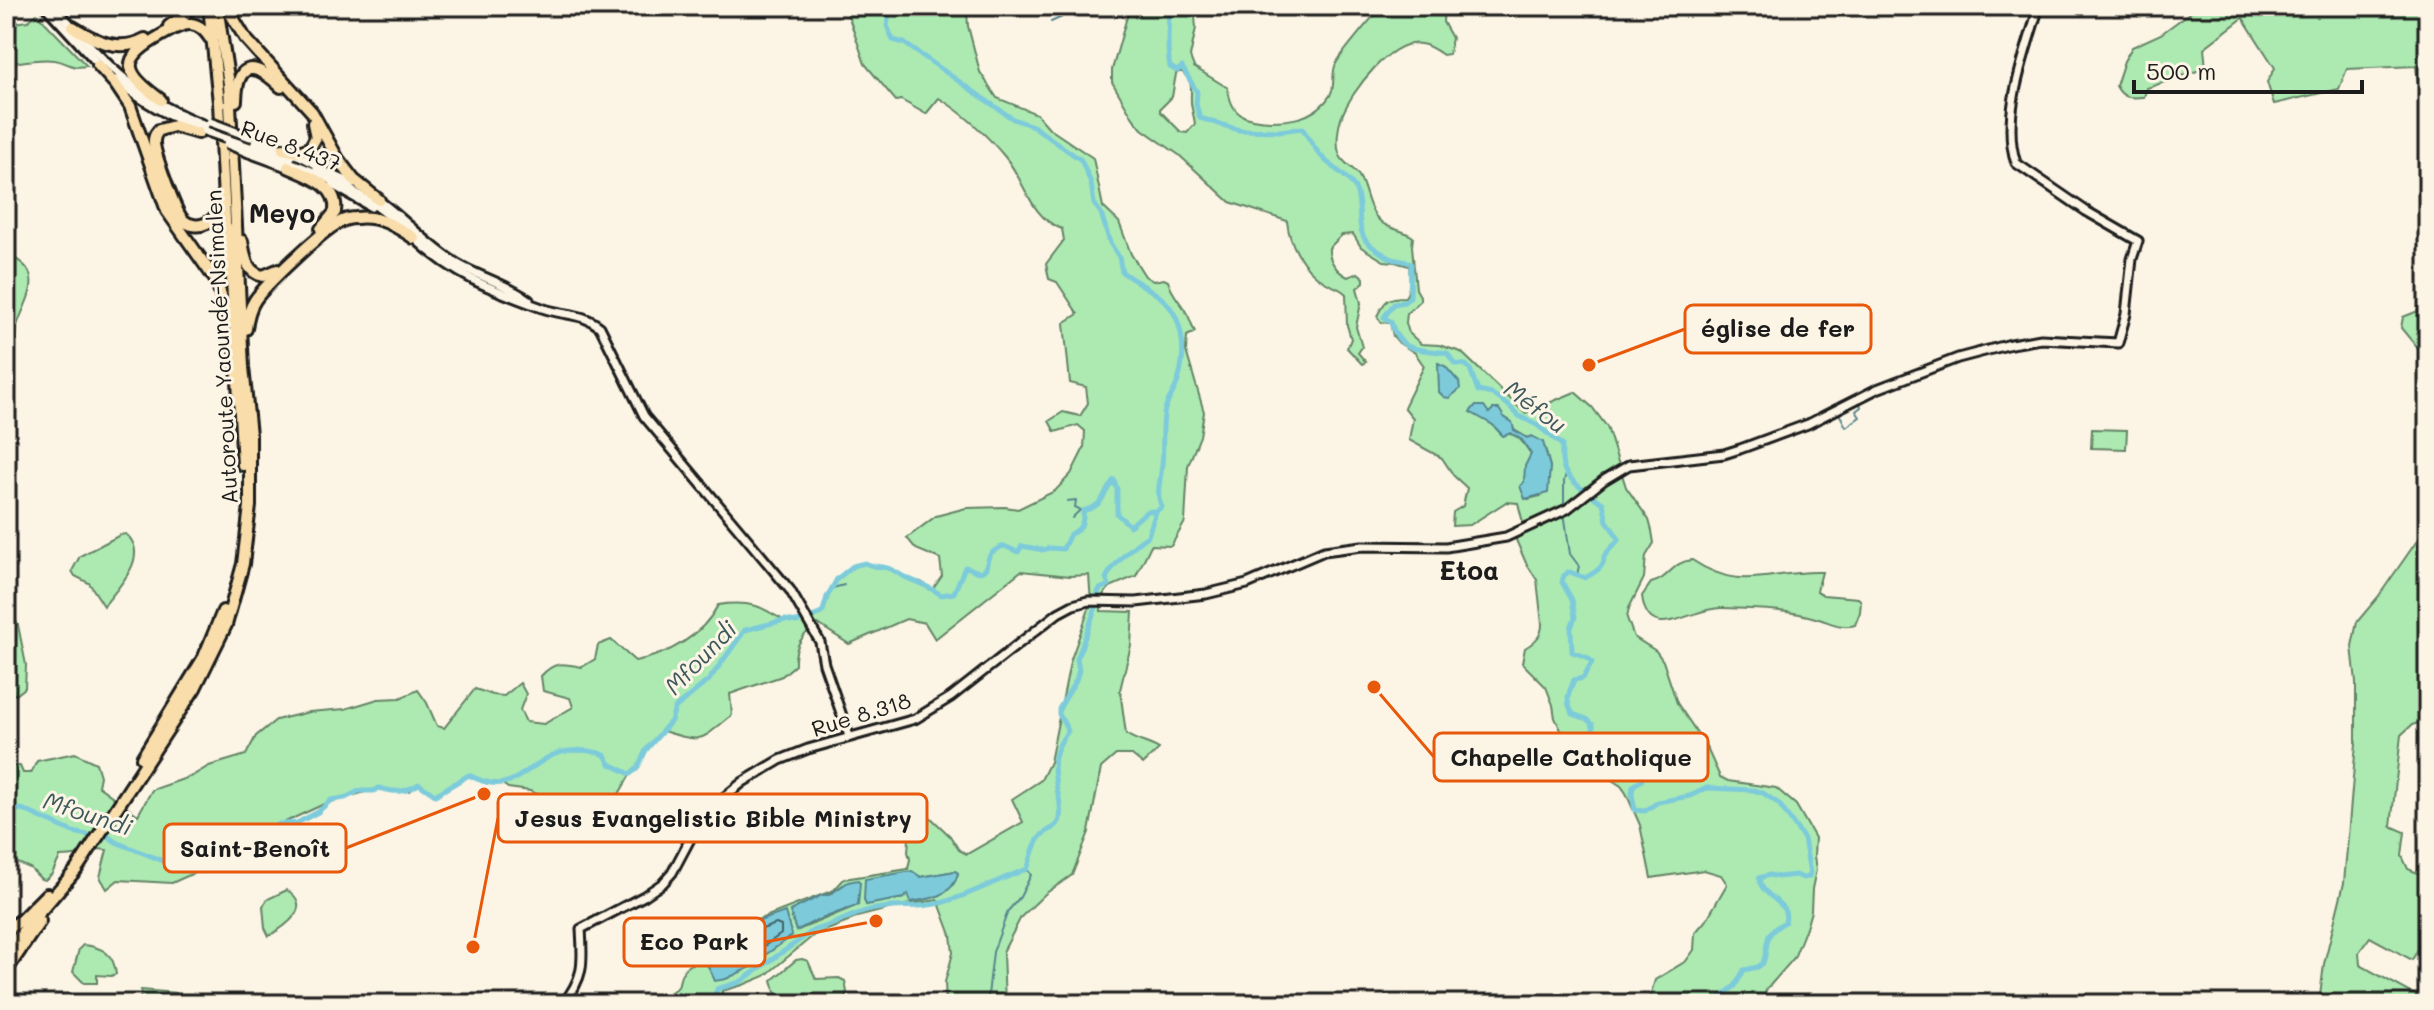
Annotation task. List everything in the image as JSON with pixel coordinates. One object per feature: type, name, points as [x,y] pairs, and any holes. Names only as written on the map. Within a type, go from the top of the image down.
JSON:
[{"type":"highway","points":[[73,27],[107,44],[139,43],[174,22],[192,6]]},
{"type":"highway","points":[[214,6],[224,231],[230,264]]},
{"type":"highway","points":[[214,6],[228,38],[236,103],[242,240],[241,311]]},
{"type":"highway","name":"Autoroute Yaoundé-Nsimalen","points":[[6,951],[76,870],[204,657],[223,613],[239,546],[243,495],[239,363],[230,264],[223,76],[214,6]]},
{"type":"highway","name":"Autoroute Yaoundé-Nsimalen","points":[[214,6],[229,84],[241,311],[239,363]]},
{"type":"highway","points":[[226,6],[245,38],[312,112],[338,159],[354,180],[379,200]]},
{"type":"highway","points":[[161,100],[133,76],[131,61],[139,49],[188,23],[204,29],[214,51]]},
{"type":"highway","points":[[98,59],[130,106],[167,211],[217,282],[239,363]]},
{"type":"highway","points":[[236,103],[237,85],[244,72],[256,68],[267,74],[310,117],[315,127],[316,137],[310,148],[298,152],[283,149]]},
{"type":"highway","points":[[198,133],[166,126],[159,130],[154,140],[173,201],[184,221],[199,226],[215,218],[220,209],[222,169]]},
{"type":"highway","points":[[242,240],[249,267],[257,275],[269,276],[333,216],[336,200],[330,190],[288,167]]},
{"type":"highway","points":[[239,363],[253,304],[329,229],[346,220],[374,218],[398,227],[414,238]]},
{"type":"highway","name":"Autoroute Yaoundé-Nsimalen","points":[[6,942],[88,848]]},
{"type":"highway","points":[[6,971],[76,870]]},
{"type":"highway","points":[[6,930],[20,921],[47,894]]},
{"type":"main road","name":"Rue 8.437","points":[[45,6],[144,102],[176,119],[335,175],[379,200],[451,260],[519,293],[534,304]]},
{"type":"main road","name":"Rue 8.437","points":[[54,6],[98,59],[148,98],[210,130]]},
{"type":"main road","name":"Rue 8.318","points":[[563,1004],[581,976],[581,929],[663,883],[677,866],[697,826],[716,804],[743,782],[794,754],[915,719],[951,697],[1058,613],[1073,605],[1092,601],[1136,602],[1186,596],[1247,584],[1324,551],[1362,546],[1446,547],[1506,537],[1575,505],[1629,465],[1724,454],[1740,449],[1808,424],[1877,389],[1984,351],[2041,339],[2118,343],[2126,314],[2132,259],[2138,241],[2067,199],[2016,163],[2013,154],[2012,127],[2018,80],[2039,6]]},
{"type":"main road","points":[[98,59],[210,130]]},
{"type":"main road","points":[[144,102],[168,120],[198,133],[210,130]]},
{"type":"main road","name":"Rue 8.437","points":[[250,145],[348,187],[377,206],[434,255],[471,281],[552,311],[575,313],[600,327],[644,416],[790,590],[820,642],[824,664],[849,736]]},
{"type":"main road","points":[[250,145],[283,149],[335,175]]},
{"type":"main road","points":[[250,145],[288,167],[337,187],[396,221]]},
{"type":"green space","points":[[845,6],[969,6],[968,26],[980,72],[997,98],[1037,114],[1050,129],[1093,158],[1103,207],[1119,222],[1131,254],[1145,276],[1153,281],[1168,281],[1195,332],[1187,336],[1186,351],[1204,412],[1200,436],[1188,466],[1185,522],[1171,546],[1151,545],[1136,576],[1110,587],[1102,596],[1101,611],[1133,612],[1131,645],[1120,690],[1126,734],[1159,749],[1143,764],[1132,755],[1116,755],[1101,768],[1089,832],[1072,875],[1045,894],[1021,917],[1003,952],[1005,1004],[946,1004],[945,982],[953,953],[951,935],[938,900],[853,918],[814,935],[765,976],[722,991],[722,1004],[653,1004],[678,987],[686,967],[715,951],[742,942],[757,920],[834,890],[844,879],[908,869],[909,839],[892,813],[891,808],[896,804],[908,802],[918,815],[927,814],[950,836],[959,850],[967,854],[1023,822],[1012,799],[1041,780],[1050,762],[1070,662],[1091,603],[1089,575],[1021,571],[935,639],[925,623],[906,619],[849,644],[818,624],[800,641],[795,665],[782,676],[730,694],[732,715],[707,735],[695,739],[663,731],[646,750],[637,769],[602,815],[593,839],[576,845],[568,832],[562,805],[530,791],[508,788],[501,783],[487,784],[469,775],[435,795],[419,784],[410,791],[394,792],[379,788],[324,804],[268,830],[207,867],[172,883],[118,880],[107,889],[100,877],[107,850],[60,857],[52,874],[45,880],[30,868],[6,858],[6,767],[20,766],[23,773],[31,773],[37,761],[75,753],[96,763],[100,776],[98,786],[138,815],[152,790],[192,776],[209,766],[246,755],[256,736],[276,720],[309,712],[345,709],[378,699],[400,698],[418,690],[437,726],[444,728],[475,689],[504,696],[520,683],[526,694],[520,710],[526,722],[544,724],[573,707],[570,698],[543,691],[541,676],[559,664],[582,667],[595,659],[598,645],[611,640],[635,661],[660,654],[693,635],[718,605],[723,604],[756,606],[787,621],[801,622],[822,611],[841,576],[865,563],[891,569],[933,589],[942,576],[940,559],[916,549],[907,538],[936,516],[966,508],[1018,509],[1055,491],[1071,474],[1084,448],[1085,431],[1078,425],[1055,432],[1049,421],[1063,412],[1080,416],[1088,403],[1086,387],[1070,383],[1064,323],[1078,314],[1057,282],[1049,279],[1046,264],[1064,240],[1062,229],[1042,216],[1005,157],[965,117],[939,98],[926,114],[901,100],[896,101],[865,64]],"holes":[[[958,873],[955,880],[940,895],[911,902],[908,894],[904,898],[890,900],[916,875],[921,877]],[[843,885],[858,905],[796,931],[790,911]]]},
{"type":"green space","points":[[1130,6],[1194,6],[1196,28],[1190,57],[1194,67],[1228,88],[1232,105],[1241,115],[1261,120],[1293,119],[1307,115],[1326,101],[1337,62],[1377,13],[1399,6],[1444,6],[1443,22],[1452,38],[1449,54],[1443,55],[1424,45],[1409,44],[1385,58],[1363,81],[1342,116],[1339,153],[1359,176],[1380,221],[1413,237],[1416,289],[1420,301],[1407,313],[1409,333],[1421,344],[1439,345],[1461,352],[1525,413],[1575,392],[1592,407],[1607,427],[1626,487],[1649,520],[1654,543],[1646,556],[1644,578],[1629,608],[1627,618],[1634,637],[1656,651],[1663,661],[1677,703],[1706,746],[1720,777],[1776,788],[1796,805],[1815,838],[1816,870],[1807,925],[1794,958],[1766,990],[1763,1004],[1652,1004],[1650,996],[1655,980],[1686,961],[1694,950],[1695,933],[1727,884],[1721,875],[1704,870],[1651,878],[1640,825],[1626,793],[1606,776],[1601,767],[1593,763],[1569,735],[1562,732],[1546,687],[1522,663],[1525,648],[1537,638],[1542,624],[1537,580],[1516,540],[1523,523],[1518,503],[1506,502],[1470,525],[1452,526],[1453,512],[1463,506],[1467,488],[1442,458],[1409,440],[1413,418],[1404,407],[1424,366],[1415,353],[1393,336],[1390,323],[1381,322],[1377,316],[1387,301],[1407,294],[1409,266],[1384,261],[1361,247],[1353,234],[1342,235],[1329,248],[1332,261],[1340,272],[1348,277],[1358,273],[1364,278],[1357,288],[1361,303],[1356,327],[1362,347],[1358,353],[1366,362],[1362,364],[1347,348],[1351,339],[1347,325],[1346,294],[1316,276],[1303,262],[1291,238],[1287,221],[1230,202],[1179,155],[1142,129],[1112,82],[1112,70]],"holes":[[[1181,71],[1190,82],[1195,124],[1187,133],[1181,132],[1160,111],[1172,97],[1176,74]],[[1489,413],[1504,417],[1511,422],[1514,430],[1545,448],[1550,467],[1541,496],[1528,499],[1526,491],[1525,476],[1531,454],[1519,438],[1501,434],[1480,416]]]},
{"type":"green space","points":[[2199,6],[2428,6],[2428,83],[2418,83],[2416,66],[2347,69],[2339,89],[2274,104],[2267,82],[2275,68],[2243,18],[2204,48],[2206,68],[2147,88],[2144,97],[2121,93],[2116,86],[2132,47],[2161,34]]},
{"type":"green space","points":[[37,14],[87,66],[76,67],[48,60],[6,64],[6,24],[28,21]]},
{"type":"green space","points":[[6,253],[25,266],[30,273],[31,284],[17,326],[6,387]]},
{"type":"green space","points":[[2428,307],[2428,361],[2401,328],[2403,317]]},
{"type":"green space","points":[[2092,429],[2127,430],[2126,449],[2091,448]]},
{"type":"green space","points":[[2428,525],[2428,720],[2412,725],[2401,735],[2391,826],[2405,832],[2402,856],[2408,869],[2420,874],[2422,831],[2428,829],[2428,932],[2412,960],[2370,937],[2359,952],[2360,965],[2428,1004],[2319,1004],[2324,964],[2344,883],[2356,743],[2356,682],[2352,646],[2357,622]]},
{"type":"green space","points":[[126,534],[133,543],[134,561],[124,581],[104,606],[89,583],[72,571],[80,556]]},
{"type":"green space","points":[[1692,560],[1726,576],[1741,578],[1822,572],[1817,591],[1823,595],[1858,598],[1861,601],[1860,612],[1855,625],[1845,626],[1795,613],[1722,608],[1673,621],[1653,619],[1646,611],[1642,596],[1651,583],[1685,561]]},
{"type":"green space","points":[[6,606],[18,625],[26,665],[25,688],[16,695],[6,690]]},
{"type":"green space","points":[[287,890],[295,896],[298,909],[289,922],[269,936],[263,906],[268,899]]},
{"type":"green space","points":[[83,945],[106,953],[113,961],[116,974],[97,975],[97,983],[84,983],[73,972]]},
{"type":"green space","points":[[796,960],[808,961],[816,979],[839,978],[845,981],[847,992],[841,1004],[779,1004],[772,980]]},
{"type":"green space","points":[[141,990],[176,993],[179,1004],[140,1004]]},
{"type":"water","points":[[1438,363],[1445,366],[1459,382],[1460,389],[1449,398],[1439,392]]},
{"type":"water","points":[[1475,406],[1484,406],[1489,413],[1499,409],[1512,422],[1514,430],[1527,438],[1532,436],[1543,442],[1550,467],[1548,493],[1525,499],[1520,486],[1524,482],[1525,466],[1531,454],[1522,440],[1511,433],[1503,436],[1493,425],[1470,412]]},
{"type":"water","points":[[912,871],[921,877],[958,873],[952,887],[934,898],[911,902],[908,894],[904,898],[866,905],[865,879]]},
{"type":"water","points":[[858,880],[858,905],[796,931],[790,911]]},
{"type":"water","points":[[785,912],[792,936],[754,963],[751,962],[742,947],[756,922]]},
{"type":"water","points":[[737,946],[751,967],[715,981],[704,958]]},
{"type":"waterway","points":[[712,1004],[717,989],[740,982],[814,930],[875,909],[931,905],[951,900],[1027,869],[1039,838],[1060,819],[1054,761],[1058,746],[1068,731],[1059,709],[1076,680],[1079,670],[1077,659],[1096,607],[1098,592],[1109,585],[1106,578],[1119,561],[1148,536],[1156,511],[1162,507],[1159,492],[1164,416],[1181,370],[1183,346],[1174,313],[1159,296],[1122,272],[1101,213],[1094,204],[1091,183],[1081,160],[1033,126],[1013,119],[904,43],[893,40],[887,26],[890,6]]},
{"type":"waterway","name":"Méfou","points":[[1169,6],[1170,67],[1177,71],[1182,67],[1197,92],[1200,118],[1239,130],[1302,128],[1320,155],[1355,188],[1361,230],[1367,242],[1390,258],[1411,264],[1410,297],[1394,304],[1384,317],[1391,322],[1400,340],[1412,348],[1447,353],[1455,364],[1466,365],[1478,391],[1492,394],[1562,445],[1565,472],[1603,503],[1607,521],[1619,539],[1595,572],[1585,578],[1570,572],[1564,575],[1562,582],[1572,600],[1575,617],[1571,628],[1572,652],[1592,662],[1583,678],[1574,680],[1568,700],[1573,714],[1593,725],[1596,749],[1607,767],[1622,775],[1634,768],[1639,770],[1642,780],[1633,786],[1632,794],[1635,810],[1645,811],[1658,802],[1690,796],[1707,788],[1753,790],[1779,804],[1804,839],[1809,877],[1769,875],[1759,878],[1761,885],[1780,904],[1786,915],[1785,922],[1769,935],[1763,963],[1744,970],[1735,986],[1712,1004]]},
{"type":"waterway","points":[[1051,22],[1062,17]]},
{"type":"waterway","points":[[1860,403],[1861,407],[1856,411],[1860,417],[1846,427],[1839,413],[1860,403]]},
{"type":"waterway","points":[[1564,506],[1566,473]]},
{"type":"waterway","name":"Mfoundi","points":[[6,812],[22,809],[73,832],[106,835],[188,871],[205,871],[250,837],[262,835],[279,824],[297,823],[318,812],[331,800],[359,791],[379,788],[400,791],[419,784],[435,795],[469,775],[482,781],[503,783],[555,754],[570,751],[605,755],[610,764],[630,774],[637,769],[646,750],[671,721],[675,708],[709,680],[745,630],[785,620],[797,622],[820,614],[837,579],[853,566],[865,563],[887,568],[941,595],[954,593],[965,567],[983,571],[990,554],[999,548],[1004,546],[1018,552],[1022,546],[1043,550],[1063,549],[1070,534],[1081,526],[1083,511],[1099,503],[1114,480],[1117,514],[1130,526],[1147,511],[1156,511]]},
{"type":"waterway","points":[[1067,501],[1076,500],[1075,507],[1083,511],[1080,510],[1072,518]]},
{"type":"waterway","points":[[1564,512],[1570,554],[1579,566],[1577,575]]},
{"type":"waterway","points":[[833,588],[844,585]]},
{"type":"waterway","points":[[987,1004],[993,952],[1008,911],[1020,897],[1031,875],[1027,869]]},
{"type":"place","name":"église de fer","points":[[1589,365]]},
{"type":"place","name":"Chapelle Catholique","points":[[1374,687]]},
{"type":"place","name":"Saint-Benoît","points":[[484,794]]},
{"type":"place","name":"Eco Park","points":[[876,921]]},
{"type":"place","name":"Jesus Evangelistic Bible Ministry","points":[[473,947]]},
{"type":"district","name":"Meyo","points":[[282,213]]},
{"type":"district","name":"Etoa","points":[[1469,570]]}]
